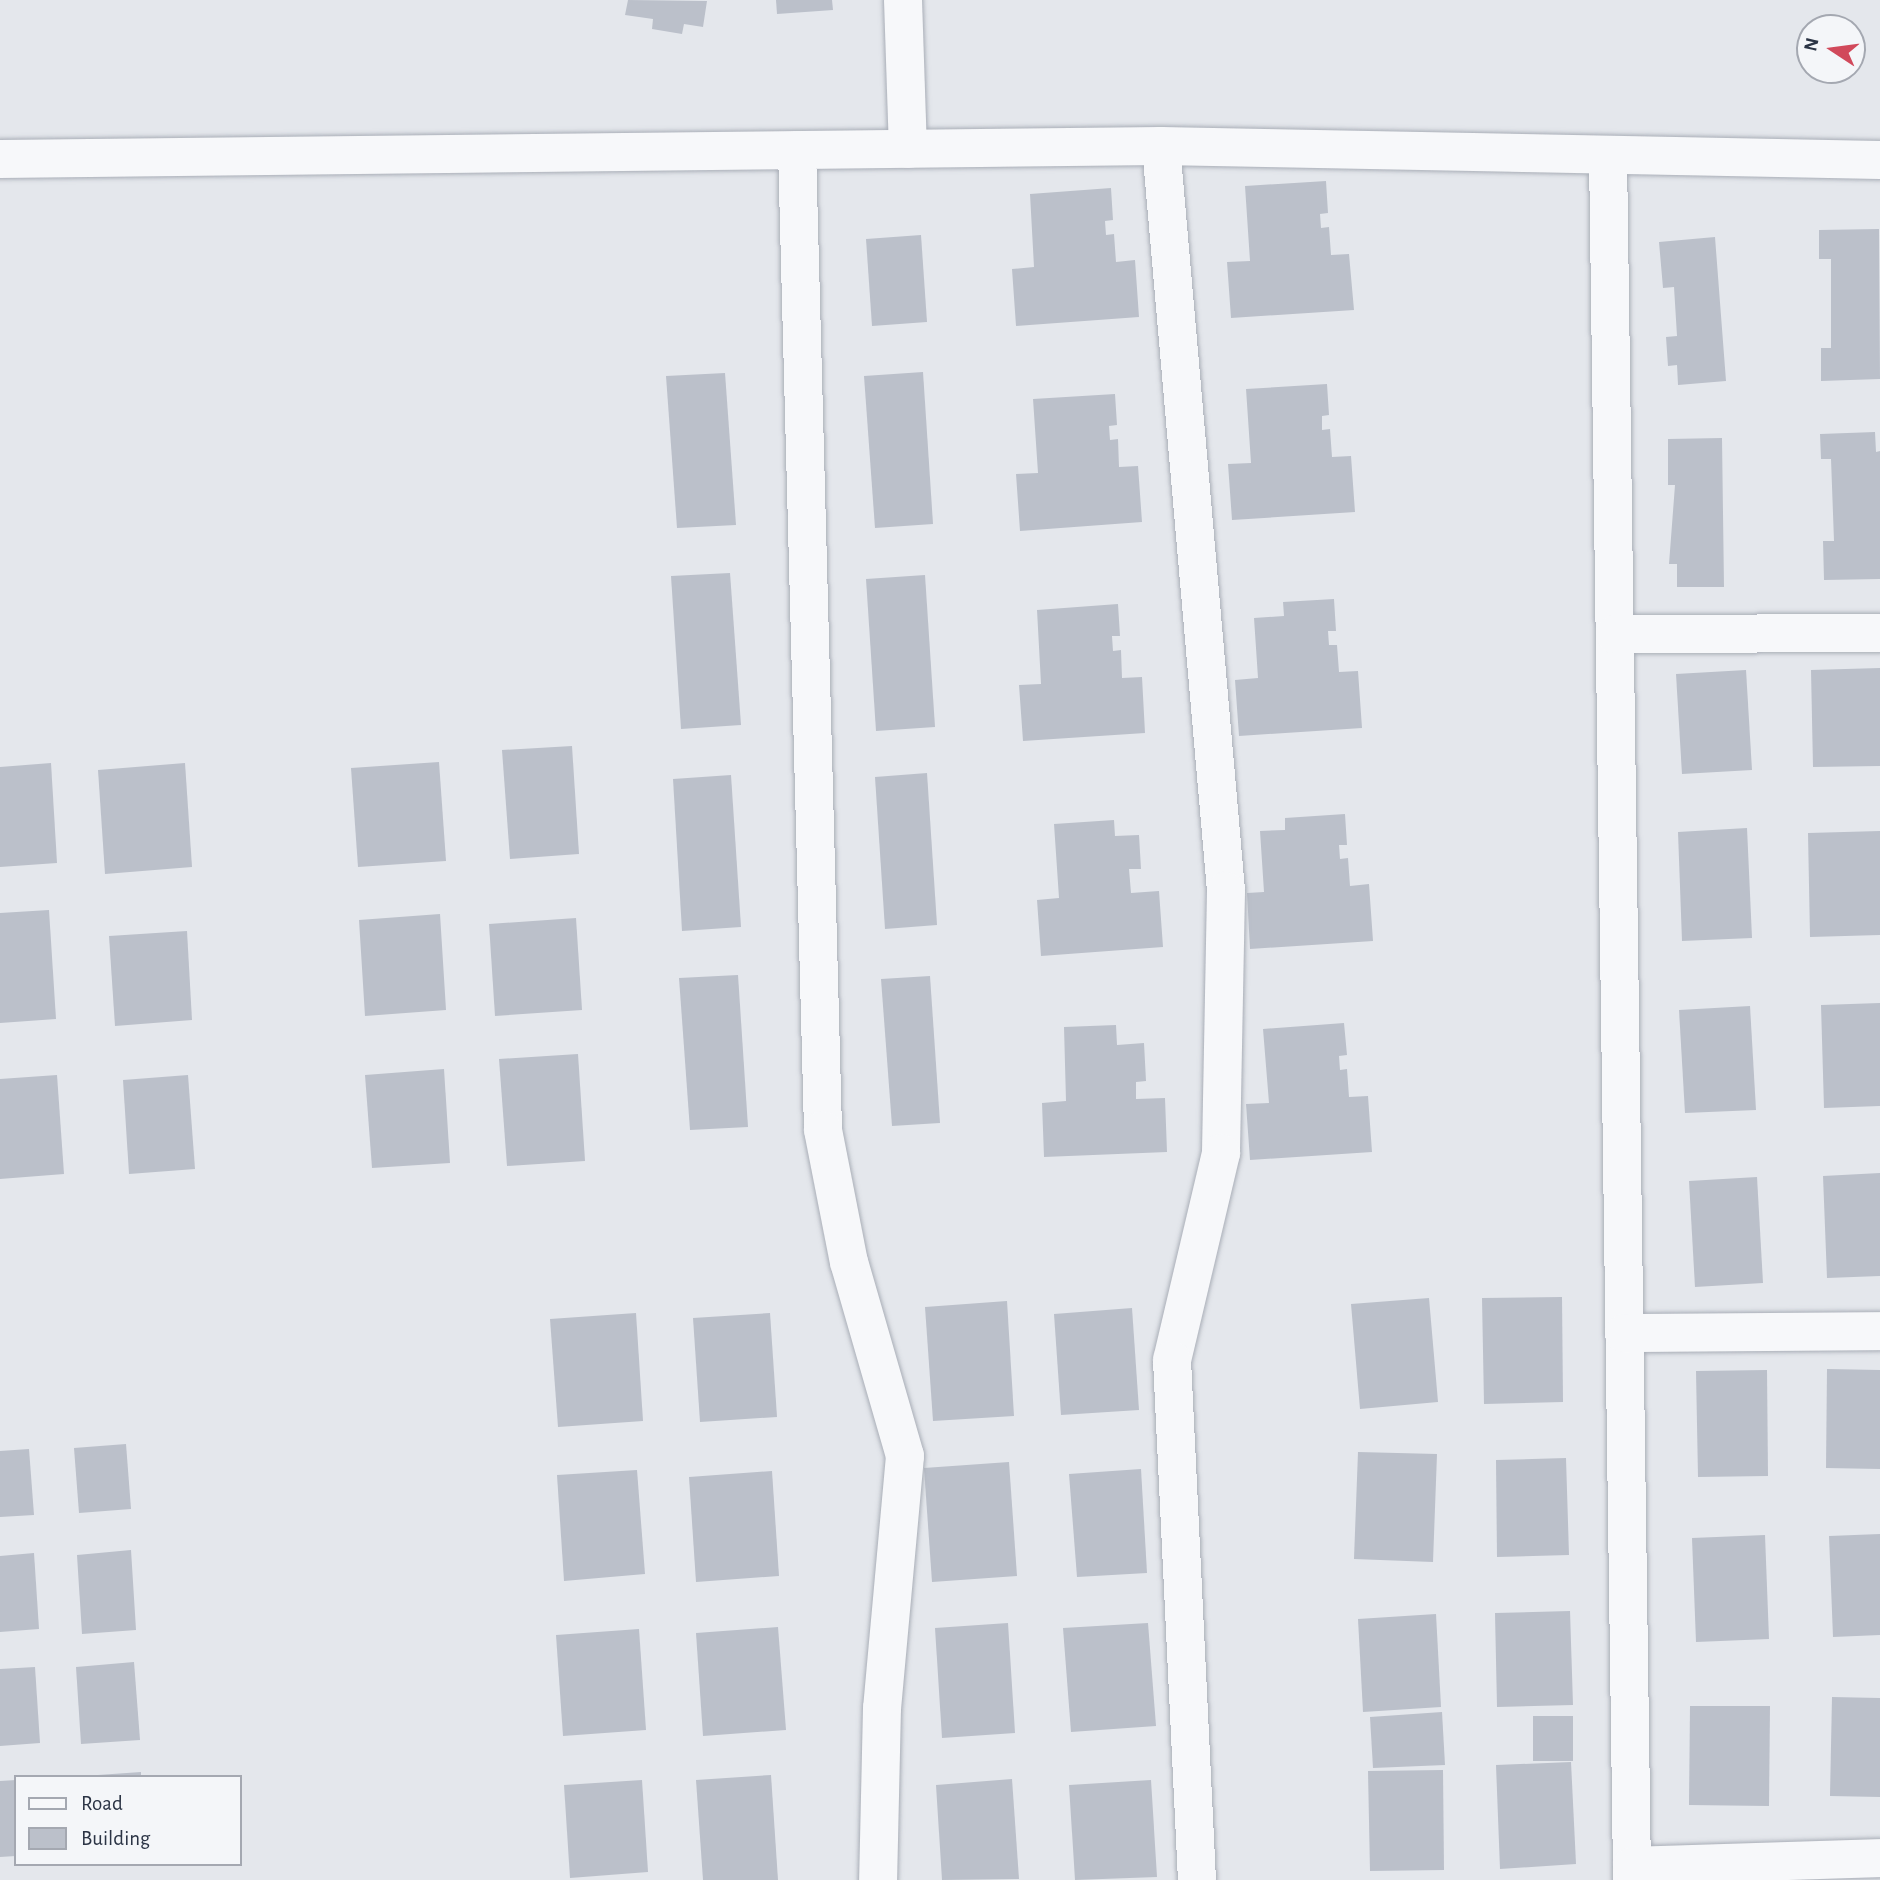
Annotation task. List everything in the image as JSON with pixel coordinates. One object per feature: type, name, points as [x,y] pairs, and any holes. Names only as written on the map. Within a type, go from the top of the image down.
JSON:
[{"type":"street","points":[[903,0],[908,149]]},
{"type":"street","points":[[1161,146],[1226,891],[1221,1153],[1172,1360],[1197,1880]]},
{"type":"street","points":[[0,159],[1161,146],[1880,160]]},
{"type":"street","points":[[797,150],[822,1130],[849,1262],[905,1456],[882,1708],[878,1880]]},
{"type":"street","points":[[1608,155],[1632,1873],[1880,1858]]},
{"type":"street","points":[[1615,634],[1880,633]]},
{"type":"street","points":[[1625,1333],[1880,1331]]},
{"type":"building","points":[[628,0],[707,1],[703,27],[684,24],[682,34],[652,29],[653,19],[625,15]]},
{"type":"building","points":[[776,0],[832,0],[833,10],[777,14]]},
{"type":"building","points":[[1326,181],[1328,213],[1320,214],[1321,228],[1329,227],[1331,255],[1349,254],[1354,310],[1231,318],[1227,262],[1250,261],[1245,186]]},
{"type":"building","points":[[1111,188],[1113,220],[1105,221],[1106,235],[1114,234],[1116,262],[1135,260],[1139,317],[1016,326],[1012,269],[1034,267],[1030,194]]},
{"type":"building","points":[[1879,229],[1880,379],[1821,381],[1821,348],[1831,348],[1831,259],[1819,259],[1819,230]]},
{"type":"building","points":[[921,235],[927,322],[872,326],[866,239]]},
{"type":"building","points":[[1715,237],[1726,381],[1678,385],[1677,365],[1668,366],[1666,337],[1677,336],[1674,287],[1663,288],[1659,242]]},
{"type":"building","points":[[923,372],[933,524],[875,528],[864,376]]},
{"type":"building","points":[[725,373],[736,525],[677,528],[666,376]]},
{"type":"building","points":[[1327,384],[1329,415],[1322,416],[1322,430],[1330,429],[1332,457],[1351,456],[1355,512],[1232,520],[1228,464],[1251,463],[1246,389]]},
{"type":"building","points":[[1115,394],[1117,425],[1109,426],[1110,440],[1118,439],[1119,467],[1138,466],[1142,522],[1020,531],[1016,474],[1038,473],[1033,399]]},
{"type":"building","points":[[1875,432],[1876,452],[1880,451],[1880,579],[1824,580],[1823,541],[1834,541],[1831,459],[1821,459],[1820,434]]},
{"type":"building","points":[[1722,438],[1724,587],[1677,587],[1677,564],[1669,564],[1675,485],[1668,485],[1668,439]]},
{"type":"building","points":[[730,573],[741,725],[681,729],[671,576]]},
{"type":"building","points":[[925,575],[935,727],[876,731],[866,579]]},
{"type":"building","points":[[1334,599],[1336,631],[1328,631],[1329,645],[1337,645],[1339,672],[1358,671],[1362,728],[1239,736],[1235,680],[1258,678],[1254,618],[1284,616],[1283,602]]},
{"type":"building","points":[[1118,604],[1120,636],[1112,636],[1113,651],[1121,650],[1122,678],[1142,677],[1145,733],[1023,741],[1019,685],[1041,684],[1037,610]]},
{"type":"building","points":[[1880,668],[1880,766],[1813,767],[1811,670]]},
{"type":"building","points":[[1746,670],[1752,770],[1682,774],[1676,674]]},
{"type":"building","points":[[572,746],[579,854],[510,859],[502,750]]},
{"type":"building","points":[[439,762],[446,861],[358,867],[351,768]]},
{"type":"building","points":[[51,763],[57,863],[0,867],[0,767]]},
{"type":"building","points":[[185,763],[192,867],[105,874],[98,770]]},
{"type":"building","points":[[927,773],[937,925],[885,929],[875,777]]},
{"type":"building","points":[[731,775],[741,927],[682,931],[673,779]]},
{"type":"building","points":[[1345,814],[1347,845],[1339,845],[1340,859],[1348,858],[1350,886],[1369,884],[1373,941],[1250,949],[1247,893],[1264,892],[1260,831],[1285,830],[1285,818]]},
{"type":"building","points":[[1114,820],[1115,836],[1139,835],[1141,869],[1129,869],[1131,893],[1159,891],[1163,947],[1041,956],[1037,900],[1059,898],[1054,824]]},
{"type":"building","points":[[1747,828],[1752,938],[1682,941],[1678,832]]},
{"type":"building","points":[[1880,831],[1880,935],[1810,937],[1808,833]]},
{"type":"building","points":[[49,910],[56,1019],[0,1023],[0,913]]},
{"type":"building","points":[[440,914],[446,1010],[365,1016],[359,920]]},
{"type":"building","points":[[576,918],[582,1010],[495,1016],[489,924]]},
{"type":"building","points":[[187,931],[192,1020],[115,1026],[109,936]]},
{"type":"building","points":[[738,975],[748,1127],[690,1130],[679,978]]},
{"type":"building","points":[[930,976],[940,1123],[892,1126],[881,979]]},
{"type":"building","points":[[1880,1003],[1880,1106],[1824,1108],[1821,1005]]},
{"type":"building","points":[[1750,1006],[1756,1110],[1685,1113],[1679,1010]]},
{"type":"building","points":[[1344,1023],[1347,1055],[1339,1056],[1340,1070],[1347,1069],[1349,1097],[1368,1096],[1372,1152],[1250,1160],[1246,1104],[1269,1103],[1263,1029]]},
{"type":"building","points":[[1116,1025],[1117,1045],[1144,1043],[1146,1081],[1136,1082],[1136,1099],[1165,1098],[1167,1152],[1044,1157],[1042,1103],[1066,1101],[1064,1027]]},
{"type":"building","points":[[578,1054],[585,1161],[507,1166],[499,1059]]},
{"type":"building","points":[[444,1069],[450,1163],[372,1168],[365,1075]]},
{"type":"building","points":[[57,1075],[64,1174],[0,1179],[0,1079]]},
{"type":"building","points":[[188,1075],[195,1169],[129,1174],[123,1080]]},
{"type":"building","points":[[1880,1173],[1880,1276],[1827,1278],[1823,1176]]},
{"type":"building","points":[[1757,1177],[1763,1283],[1695,1287],[1689,1181]]},
{"type":"building","points":[[1562,1297],[1563,1402],[1484,1404],[1482,1298]]},
{"type":"building","points":[[1429,1298],[1438,1402],[1360,1409],[1351,1304]]},
{"type":"building","points":[[1007,1301],[1014,1416],[933,1421],[925,1307]]},
{"type":"building","points":[[1132,1308],[1139,1410],[1061,1415],[1054,1314]]},
{"type":"building","points":[[636,1313],[643,1421],[558,1427],[550,1319]]},
{"type":"building","points":[[770,1313],[777,1417],[700,1422],[693,1318]]},
{"type":"building","points":[[1827,1369],[1880,1370],[1880,1469],[1826,1468]]},
{"type":"building","points":[[1767,1370],[1768,1476],[1698,1477],[1696,1371]]},
{"type":"building","points":[[126,1444],[131,1509],[79,1513],[74,1448]]},
{"type":"building","points":[[29,1449],[34,1515],[0,1517],[0,1451]]},
{"type":"building","points":[[1358,1452],[1437,1454],[1433,1562],[1354,1559]]},
{"type":"building","points":[[1566,1458],[1569,1555],[1497,1557],[1496,1460]]},
{"type":"building","points":[[1009,1462],[1017,1576],[932,1582],[924,1468]]},
{"type":"building","points":[[1141,1469],[1147,1573],[1077,1577],[1069,1474]]},
{"type":"building","points":[[637,1470],[645,1574],[564,1581],[557,1475]]},
{"type":"building","points":[[772,1471],[779,1576],[696,1582],[689,1477]]},
{"type":"building","points":[[1880,1534],[1880,1635],[1833,1637],[1829,1536]]},
{"type":"building","points":[[1765,1535],[1769,1639],[1696,1642],[1692,1538]]},
{"type":"building","points":[[131,1550],[136,1630],[82,1634],[77,1555]]},
{"type":"building","points":[[34,1553],[39,1629],[0,1632],[0,1556]]},
{"type":"building","points":[[1570,1611],[1573,1705],[1497,1707],[1495,1613]]},
{"type":"building","points":[[1436,1614],[1441,1707],[1363,1712],[1358,1619]]},
{"type":"building","points":[[1008,1623],[1015,1733],[942,1738],[935,1628]]},
{"type":"building","points":[[1148,1623],[1156,1726],[1071,1732],[1063,1628]]},
{"type":"building","points":[[778,1627],[786,1730],[703,1736],[696,1633]]},
{"type":"building","points":[[639,1629],[646,1730],[563,1736],[556,1635]]},
{"type":"building","points":[[134,1662],[140,1740],[81,1744],[76,1667]]},
{"type":"building","points":[[35,1667],[40,1743],[0,1746],[0,1669]]},
{"type":"building","points":[[1832,1697],[1880,1698],[1880,1797],[1830,1796]]},
{"type":"building","points":[[1690,1706],[1770,1706],[1769,1806],[1689,1805]]},
{"type":"building","points":[[1442,1712],[1445,1765],[1373,1768],[1370,1717]]},
{"type":"building","points":[[1533,1716],[1573,1716],[1573,1761],[1533,1761]]},
{"type":"building","points":[[1571,1762],[1576,1864],[1500,1869],[1496,1765]]},
{"type":"building","points":[[1443,1770],[1444,1870],[1370,1871],[1368,1771]]},
{"type":"building","points":[[141,1772],[141,1775],[98,1775]]},
{"type":"building","points":[[771,1775],[778,1880],[703,1880],[696,1780]]},
{"type":"building","points":[[1012,1779],[1019,1879],[942,1880],[936,1785]]},
{"type":"building","points":[[14,1780],[14,1856],[0,1857],[0,1781]]},
{"type":"building","points":[[642,1780],[648,1872],[570,1878],[564,1785]]},
{"type":"building","points":[[1151,1780],[1157,1877],[1075,1880],[1069,1785]]}]
